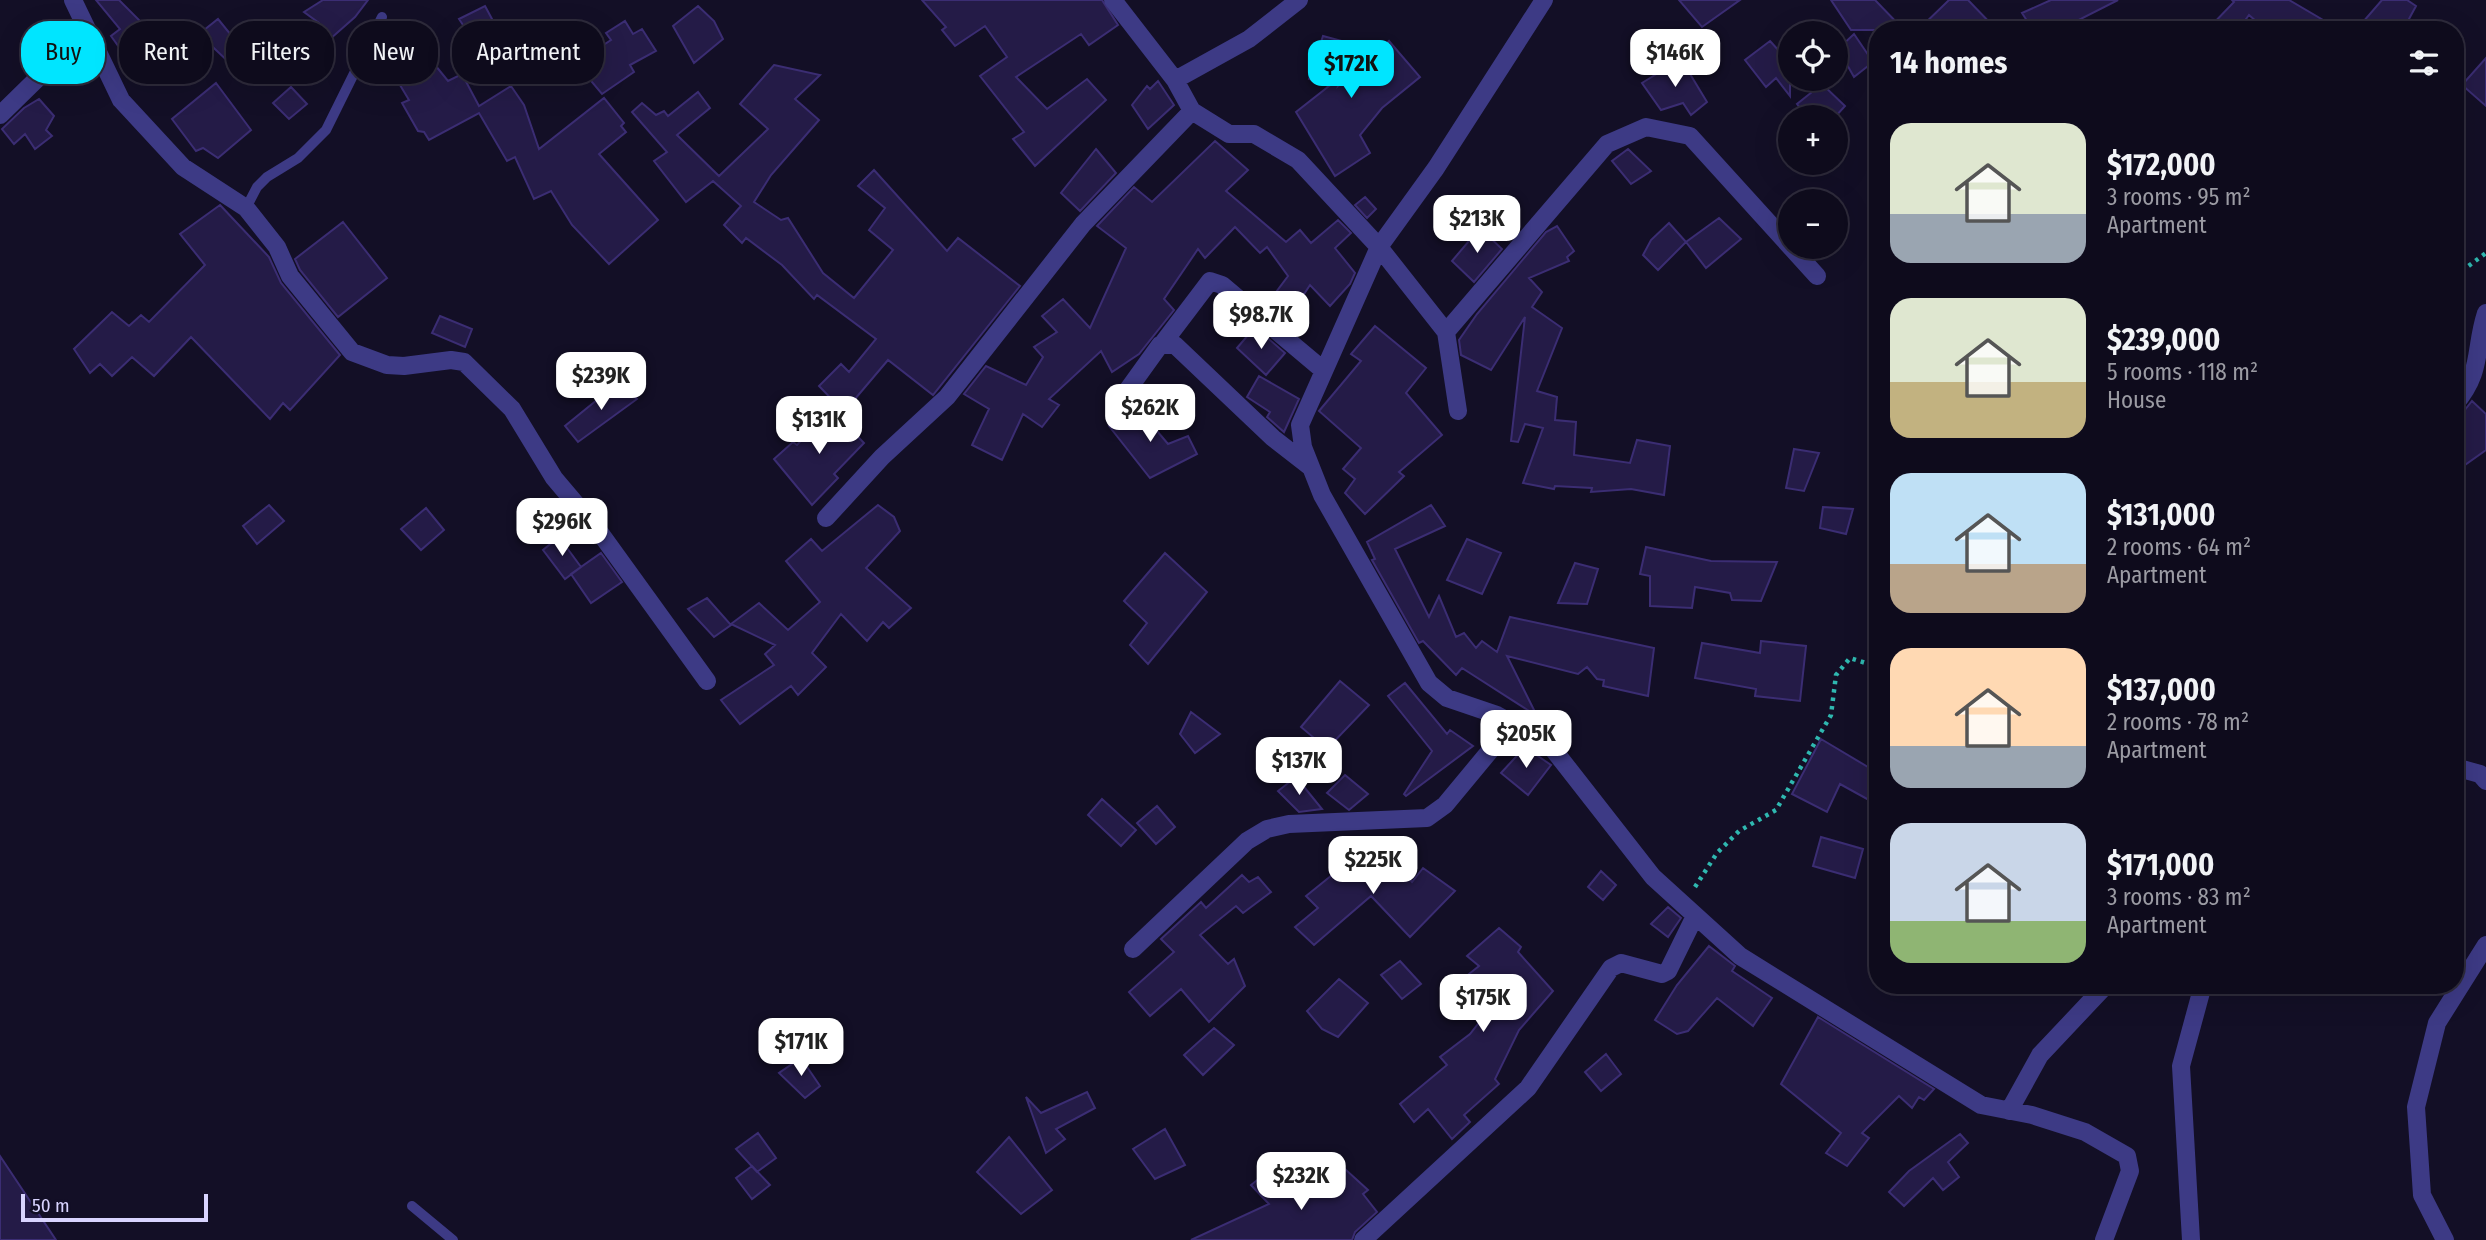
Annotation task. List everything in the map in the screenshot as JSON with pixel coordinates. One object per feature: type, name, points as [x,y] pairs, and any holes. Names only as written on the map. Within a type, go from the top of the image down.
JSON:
[{"type":"street","points":[[73,0],[82,21]]},
{"type":"street","points":[[1113,0],[1175,80],[1192,111],[1229,134],[1254,134],[1298,160],[1380,247],[1446,332],[1458,411]]},
{"type":"street","points":[[1544,0],[1436,167],[1380,247],[1300,425],[1309,467],[1322,495],[1429,683],[1447,698],[1513,723],[1549,744],[1653,877],[1740,956],[1981,1105],[2085,1132],[2127,1156],[2130,1171],[2104,1240]]},
{"type":"street","points":[[1175,80],[1249,38],[1292,3]]},
{"type":"street","points":[[105,68],[121,100],[183,167],[246,208],[277,247],[290,276],[303,295],[352,352],[387,365],[404,366],[451,360],[464,362],[512,409],[554,478],[598,530],[706,681]]},
{"type":"street","points":[[0,115],[32,84]]},
{"type":"street","points":[[827,518],[882,457],[947,397],[1083,224],[1192,111]]},
{"type":"street","points":[[1446,332],[1607,144],[1646,127],[1690,136],[1817,276]]},
{"type":"street","points":[[1124,394],[1210,281],[1222,285],[1323,370]]},
{"type":"street","points":[[2464,394],[2470,387],[2478,363],[2486,313]]},
{"type":"street","points":[[1163,343],[1175,345],[1273,438],[1309,467]]},
{"type":"street","points":[[1133,949],[1247,841],[1266,829],[1289,824],[1427,818],[1445,805],[1513,723]]},
{"type":"street","points":[[2464,770],[2480,775],[2486,781]]},
{"type":"street","points":[[1363,1240],[1528,1088],[1611,968],[1620,963],[1661,974],[1668,971],[1689,910]]},
{"type":"street","points":[[2464,980],[2486,945]]},
{"type":"street","points":[[2009,1111],[2040,1055],[2098,994]]},
{"type":"street","points":[[2191,1240],[2181,1066],[2201,994]]},
{"type":"street","points":[[2445,1240],[2422,1195],[2416,1107],[2437,1023],[2455,994]]},
{"type":"lane","points":[[246,208],[257,187],[267,177],[298,158],[326,130],[382,17]]},
{"type":"lane","points":[[412,1206],[453,1240]]},
{"type":"path","points":[[2464,269],[2486,253]]},
{"type":"path","points":[[1689,910],[1725,846],[1739,831],[1776,810],[1831,715],[1836,675],[1844,661],[1850,658],[1869,664]]},
{"type":"building","points":[[96,0],[119,0],[140,21],[119,21],[119,28]]},
{"type":"building","points":[[323,0],[368,0],[355,17],[334,36],[334,21],[316,21],[304,12]]},
{"type":"building","points":[[922,0],[1102,0],[1118,25],[1089,45],[1081,34],[1016,77],[1047,109],[1087,79],[1106,100],[1035,166],[1013,139],[1024,132],[980,76],[1007,57],[985,26],[955,46],[942,30],[946,27]]},
{"type":"building","points":[[1679,0],[1740,0],[1702,27]]},
{"type":"building","points":[[1831,0],[1875,0],[1895,21],[1869,21],[1869,30],[1851,30],[1848,21],[1845,21]]},
{"type":"building","points":[[1949,0],[1968,0],[1988,21],[1927,21]]},
{"type":"building","points":[[2051,0],[2118,0],[2077,21],[2027,21],[2022,13]]},
{"type":"building","points":[[2232,0],[2289,0],[2325,21],[2256,21],[2249,15],[2245,21],[2216,21],[2234,2]]},
{"type":"building","points":[[2382,0],[2407,0],[2416,6],[2408,21],[2364,21]]},
{"type":"building","points":[[485,6],[493,21],[460,21],[459,19]]},
{"type":"building","points":[[698,6],[714,21],[723,39],[694,63],[673,26]]},
{"type":"building","points":[[218,19],[226,29],[226,60],[212,46],[212,24]]},
{"type":"building","points":[[625,21],[633,34],[642,29],[656,51],[630,65],[634,72],[602,94],[594,84],[604,84],[604,45],[611,40],[606,33]]},
{"type":"building","points":[[119,30],[119,47],[111,36]]},
{"type":"building","points":[[1854,34],[1869,56],[1869,65],[1854,77],[1848,66],[1848,40]]},
{"type":"building","points":[[1323,36],[1349,43],[1338,86],[1389,41],[1420,77],[1382,108],[1360,135],[1370,153],[1335,176],[1296,112],[1329,86],[1309,79]]},
{"type":"building","points":[[1770,41],[1778,50],[1778,81],[1776,78],[1766,87],[1745,60]]},
{"type":"building","points":[[2486,58],[2486,106],[2464,87],[2464,83]]},
{"type":"building","points":[[1681,59],[1707,102],[1691,115],[1683,103],[1661,110],[1642,83]]},
{"type":"building","points":[[774,65],[820,75],[795,99],[819,120],[771,175],[754,202],[781,220],[788,218],[823,273],[854,298],[893,250],[869,230],[885,208],[858,186],[874,170],[947,251],[958,238],[1020,286],[933,395],[888,360],[844,412],[819,386],[841,364],[849,372],[876,339],[817,295],[814,299],[782,265],[746,238],[742,243],[724,225],[741,206],[713,181],[686,202],[654,161],[667,152],[632,112],[642,103],[656,115],[664,111],[668,116],[698,92],[710,108],[677,135],[719,176],[768,129],[740,104]]},
{"type":"building","points":[[438,69],[448,81],[452,79],[452,84],[467,84],[479,106],[511,86],[524,105],[539,149],[604,98],[624,123],[621,126],[626,132],[599,154],[658,220],[609,264],[572,225],[551,191],[534,199],[515,157],[507,161],[479,113],[429,140],[424,132],[418,131],[402,103],[409,100],[399,84],[438,84]]},
{"type":"building","points":[[1158,81],[1174,105],[1148,129],[1132,105],[1147,86],[1150,89]]},
{"type":"building","points":[[216,83],[251,130],[218,158],[203,148],[196,151],[172,119]]},
{"type":"building","points":[[291,87],[307,104],[289,119],[273,103]]},
{"type":"building","points":[[1813,91],[1829,91],[1844,105],[1798,105]]},
{"type":"building","points":[[39,99],[54,116],[46,130],[52,136],[35,149],[25,134],[14,144],[2,129],[24,108]]},
{"type":"building","points":[[1215,141],[1248,170],[1226,191],[1286,242],[1300,230],[1311,243],[1338,220],[1351,233],[1335,248],[1355,273],[1350,284],[1330,306],[1310,285],[1285,323],[1265,307],[1288,276],[1267,247],[1260,253],[1235,227],[1205,258],[1198,249],[1164,299],[1174,310],[1139,354],[1112,372],[1101,351],[1049,399],[1059,405],[1042,427],[1023,414],[1002,460],[972,445],[989,409],[964,394],[986,366],[1026,385],[1043,357],[1034,347],[1057,332],[1042,316],[1063,299],[1090,328],[1126,248],[1097,226],[1134,187],[1152,202]]},
{"type":"building","points":[[1096,149],[1116,173],[1080,211],[1061,193]]},
{"type":"building","points":[[1628,149],[1651,171],[1631,184],[1612,161]]},
{"type":"building","points":[[1365,197],[1376,209],[1367,218],[1355,205]]},
{"type":"building","points":[[220,205],[269,257],[281,283],[340,355],[290,410],[283,403],[270,419],[191,337],[154,376],[132,357],[112,376],[100,364],[90,373],[74,349],[112,312],[129,326],[141,315],[149,322],[205,265],[180,234]]},
{"type":"building","points":[[1719,218],[1741,239],[1706,268],[1686,242]]},
{"type":"building","points":[[343,222],[387,278],[338,317],[300,270],[295,259]]},
{"type":"building","points":[[1669,223],[1686,242],[1658,270],[1643,255],[1651,240]]},
{"type":"building","points":[[1557,226],[1574,251],[1567,257],[1569,261],[1529,278],[1542,292],[1532,307],[1562,328],[1537,391],[1557,397],[1555,420],[1576,422],[1574,455],[1630,463],[1637,440],[1670,446],[1664,495],[1631,489],[1591,492],[1592,488],[1555,486],[1554,489],[1523,483],[1543,428],[1525,424],[1518,442],[1511,441],[1525,317],[1491,370],[1461,355],[1459,340],[1477,314],[1546,232]]},
{"type":"building","points":[[1480,228],[1502,249],[1474,282],[1452,261]]},
{"type":"building","points":[[440,316],[472,329],[465,347],[432,333]]},
{"type":"building","points":[[1375,326],[1426,368],[1406,393],[1442,435],[1399,472],[1404,476],[1365,514],[1345,493],[1355,479],[1343,469],[1361,448],[1319,411],[1361,361],[1351,354]]},
{"type":"building","points":[[1255,327],[1285,353],[1266,375],[1237,348]]},
{"type":"building","points":[[1259,376],[1299,399],[1284,432],[1267,417],[1270,412],[1247,397]]},
{"type":"building","points":[[619,382],[637,399],[578,442],[565,426]]},
{"type":"building","points":[[2472,401],[2486,414],[2486,450],[2464,466],[2464,411]]},
{"type":"building","points":[[1136,406],[1168,444],[1188,436],[1197,454],[1150,478],[1109,426]]},
{"type":"building","points":[[831,409],[864,443],[834,474],[838,478],[812,505],[774,459],[793,442],[797,445]]},
{"type":"building","points":[[1794,449],[1819,453],[1804,491],[1786,488]]},
{"type":"building","points":[[269,505],[284,521],[257,544],[243,526]]},
{"type":"building","points":[[878,505],[894,517],[900,531],[866,568],[911,608],[889,628],[883,622],[867,641],[841,614],[812,653],[826,667],[798,695],[791,686],[740,724],[721,700],[774,665],[765,654],[775,645],[731,624],[759,603],[788,630],[820,602],[786,561],[811,539],[822,551]]},
{"type":"building","points":[[1431,505],[1445,526],[1395,549],[1429,617],[1439,596],[1456,637],[1464,633],[1476,648],[1482,641],[1497,652],[1510,617],[1654,648],[1648,696],[1603,686],[1604,680],[1597,679],[1587,667],[1578,674],[1507,656],[1537,716],[1462,668],[1456,675],[1423,641],[1419,643],[1372,560],[1375,559],[1367,542]]},
{"type":"building","points":[[1823,507],[1853,509],[1846,534],[1820,528]]},
{"type":"building","points":[[426,508],[444,530],[421,550],[401,529]]},
{"type":"building","points":[[559,537],[581,567],[565,579],[543,550]]},
{"type":"building","points":[[1467,539],[1501,553],[1482,594],[1447,580]]},
{"type":"building","points":[[1646,547],[1711,561],[1777,562],[1761,601],[1732,600],[1730,593],[1695,587],[1692,608],[1650,606],[1650,576],[1640,574]]},
{"type":"building","points":[[601,553],[622,582],[591,603],[571,574]]},
{"type":"building","points":[[1165,553],[1207,592],[1148,664],[1130,645],[1147,623],[1124,601]]},
{"type":"building","points":[[1575,563],[1598,569],[1587,604],[1558,603]]},
{"type":"building","points":[[707,598],[731,625],[714,637],[688,609]]},
{"type":"building","points":[[1761,641],[1806,646],[1800,701],[1755,696],[1756,689],[1695,678],[1702,643],[1760,653]]},
{"type":"building","points":[[1340,681],[1369,705],[1327,749],[1301,727]]},
{"type":"building","points":[[1405,683],[1447,734],[1450,730],[1473,746],[1406,796],[1404,794],[1432,751],[1388,696]]},
{"type":"building","points":[[1191,712],[1220,734],[1195,753],[1180,734]]},
{"type":"building","points":[[1821,739],[1869,768],[1869,800],[1840,784],[1827,812],[1792,794]]},
{"type":"building","points":[[1525,747],[1551,765],[1528,795],[1501,773]]},
{"type":"building","points":[[1345,775],[1368,794],[1349,810],[1327,793]]},
{"type":"building","points":[[1296,777],[1322,809],[1299,812],[1278,791]]},
{"type":"building","points":[[1102,799],[1136,830],[1121,846],[1088,815]]},
{"type":"building","points":[[1157,806],[1175,827],[1156,844],[1137,823]]},
{"type":"building","points":[[1821,837],[1863,849],[1855,878],[1813,866]]},
{"type":"building","points":[[1355,848],[1383,869],[1393,861],[1412,882],[1423,868],[1455,891],[1410,937],[1371,896],[1314,945],[1295,927],[1318,908],[1306,896],[1337,871],[1333,868]]},
{"type":"building","points":[[1601,871],[1616,885],[1603,900],[1588,887]]},
{"type":"building","points":[[1242,875],[1249,882],[1258,877],[1271,892],[1243,913],[1236,906],[1200,935],[1228,964],[1234,959],[1245,986],[1209,1022],[1181,989],[1150,1016],[1129,992],[1174,952],[1161,939],[1201,902],[1206,908]]},
{"type":"building","points":[[1668,907],[1681,918],[1668,937],[1651,924]]},
{"type":"building","points":[[1499,928],[1521,947],[1518,952],[1553,991],[1519,1030],[1495,1079],[1499,1084],[1464,1115],[1470,1122],[1452,1139],[1428,1109],[1414,1122],[1400,1104],[1447,1065],[1440,1057],[1470,1034],[1496,1001],[1459,982],[1479,966],[1467,956]]},
{"type":"building","points":[[1709,946],[1735,966],[1732,971],[1772,998],[1753,1026],[1717,998],[1688,1031],[1677,1034],[1655,1020],[1677,985]]},
{"type":"building","points":[[1400,961],[1421,984],[1402,999],[1381,975]]},
{"type":"building","points":[[1339,979],[1368,1003],[1338,1037],[1322,1029],[1307,1011]]},
{"type":"building","points":[[1818,1017],[1934,1089],[1924,1100],[1919,1097],[1912,1108],[1899,1096],[1862,1133],[1869,1138],[1847,1166],[1826,1153],[1841,1133],[1781,1084]]},
{"type":"building","points":[[1214,1028],[1234,1045],[1203,1075],[1184,1055]]},
{"type":"building","points":[[1606,1054],[1621,1074],[1601,1091],[1585,1072]]},
{"type":"building","points":[[801,1058],[820,1086],[805,1098],[779,1073]]},
{"type":"building","points":[[1087,1092],[1095,1108],[1056,1129],[1065,1139],[1046,1153],[1026,1097],[1041,1113]]},
{"type":"building","points":[[1165,1129],[1185,1165],[1155,1179],[1133,1149]]},
{"type":"building","points":[[758,1133],[776,1158],[757,1172],[736,1149]]},
{"type":"building","points":[[1960,1134],[1968,1143],[1948,1162],[1959,1177],[1943,1190],[1933,1178],[1904,1206],[1889,1192],[1909,1171]]},
{"type":"building","points":[[1009,1137],[1052,1190],[1021,1214],[977,1172]]},
{"type":"building","points":[[0,1156],[56,1240],[0,1240]]},
{"type":"building","points":[[752,1166],[770,1185],[752,1199],[736,1178]]},
{"type":"building","points":[[1271,1169],[1306,1201],[1314,1180],[1327,1186],[1345,1169],[1368,1190],[1363,1194],[1377,1212],[1355,1232],[1352,1240],[1191,1240],[1269,1204],[1251,1185]]}]
